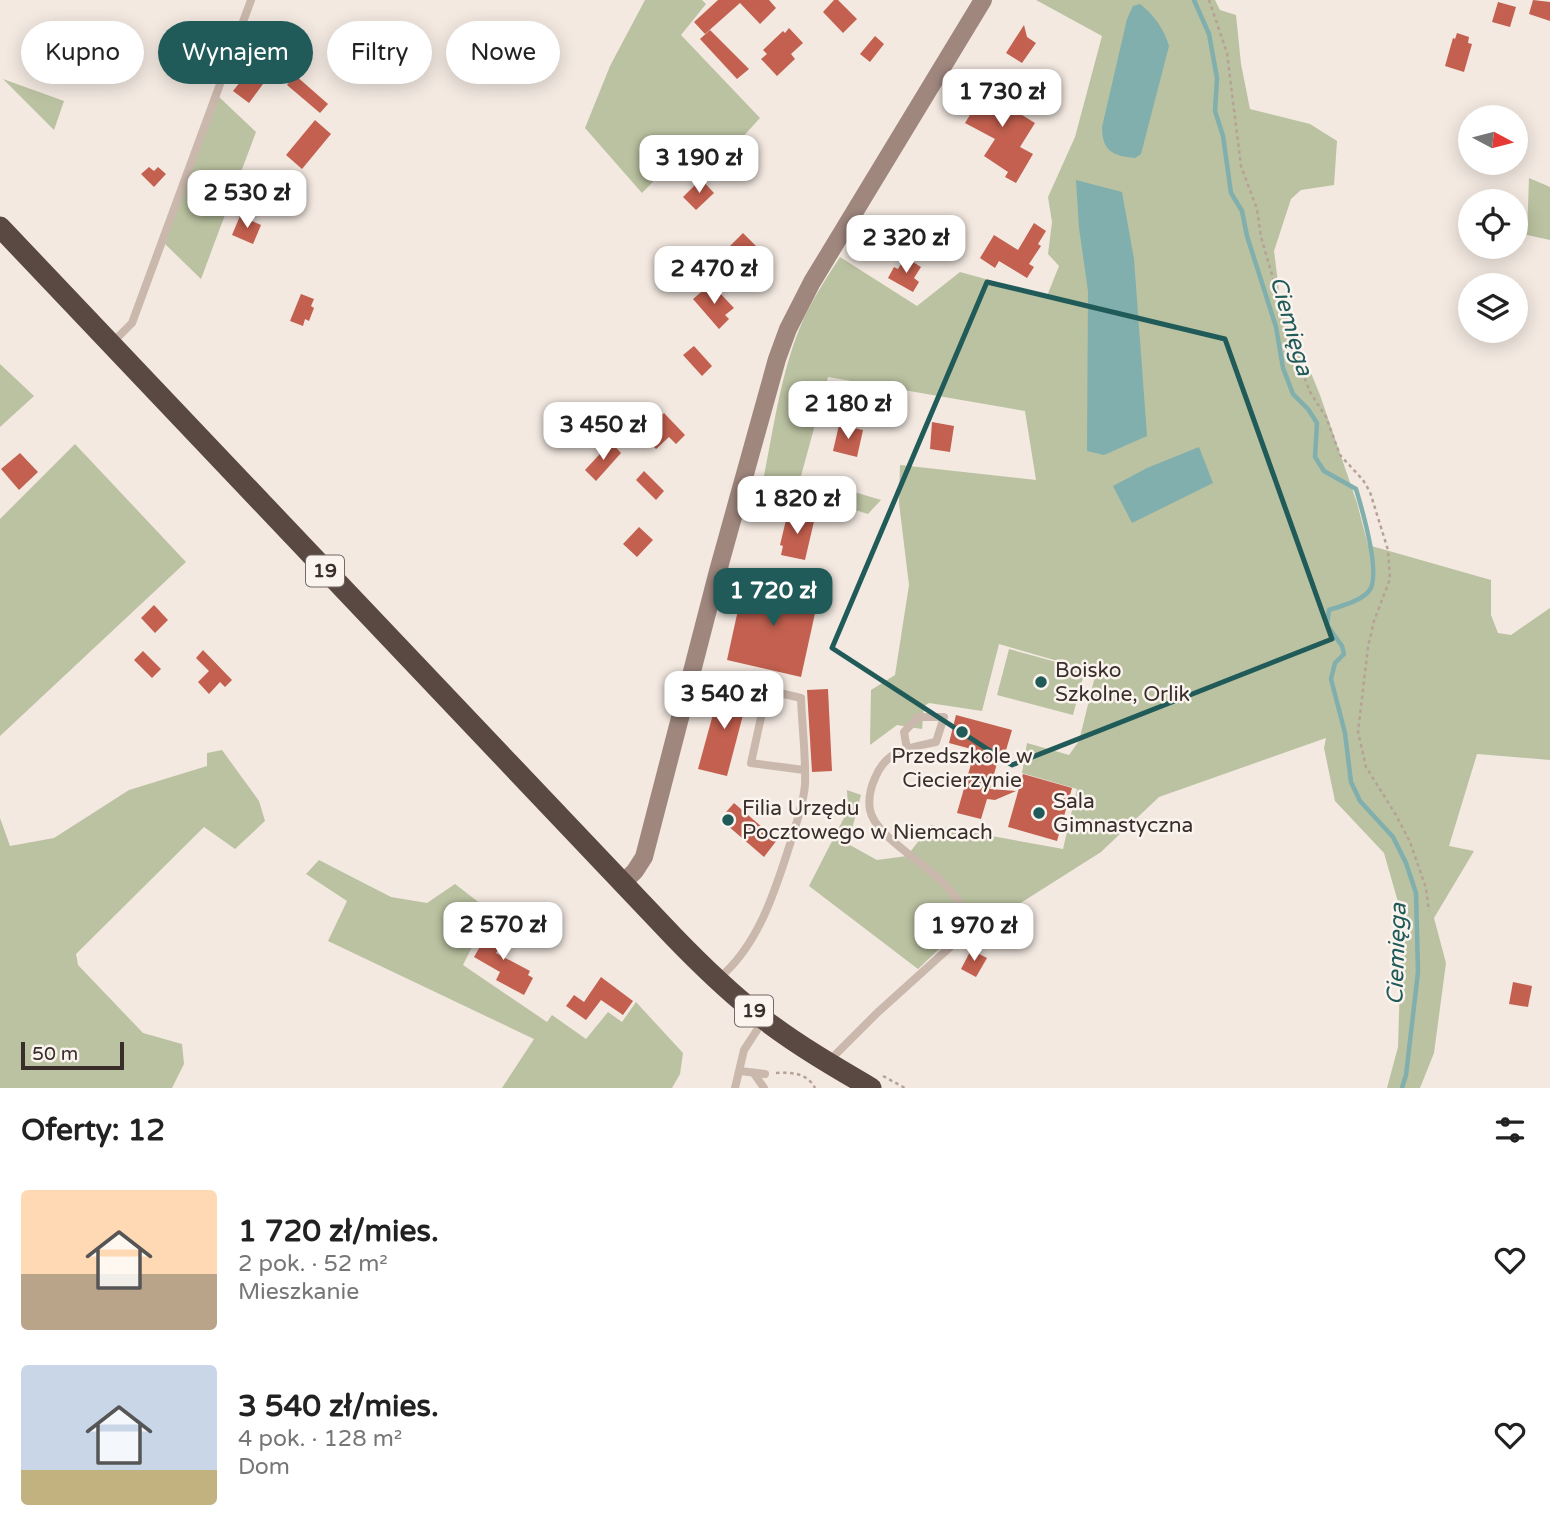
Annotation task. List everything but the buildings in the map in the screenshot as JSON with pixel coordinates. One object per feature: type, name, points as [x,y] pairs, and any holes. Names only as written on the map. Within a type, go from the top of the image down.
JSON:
[{"type":"highway","name":"19","points":[[0,227],[622,884],[716,979],[764,1020],[871,1088]]},
{"type":"street","points":[[622,884],[641,863],[646,849],[721,559],[777,359],[788,329],[812,282],[983,0]]},
{"type":"lane","points":[[111,344],[132,323],[251,0]]},
{"type":"lane","points":[[716,979],[747,945],[777,885],[805,785],[802,698],[767,690],[751,763],[804,770]]},
{"type":"lane","points":[[828,1062],[877,1013],[960,939],[964,930],[961,907],[941,879],[883,831],[870,812],[869,791],[880,764],[898,751],[907,749],[936,742],[944,718],[918,717],[904,732],[907,749]]},
{"type":"lane","points":[[735,1088],[744,1050],[764,1020]]},
{"type":"lane","points":[[740,1071],[760,1074],[764,1088]]},
{"type":"path","points":[[1209,0],[1227,53],[1241,166],[1257,209],[1261,237],[1294,350],[1310,392],[1326,417],[1340,455],[1363,480],[1370,492],[1388,550],[1390,579],[1374,621],[1368,647],[1358,732],[1366,766],[1410,842],[1426,888],[1429,911]]},
{"type":"path","points":[[760,1074],[785,1072],[802,1075],[809,1078],[815,1088]]},
{"type":"highlighted area","points":[[987,282],[1225,339],[1332,639],[1012,765],[832,648]]},
{"type":"green space","points":[[645,0],[702,0],[706,4],[681,35],[760,118],[710,173],[686,148],[642,193],[585,128],[610,66]]},
{"type":"green space","points":[[1036,0],[1215,0],[1220,10],[1236,15],[1241,64],[1250,109],[1310,124],[1337,141],[1334,185],[1301,190],[1291,199],[1274,251],[1280,298],[1320,395],[1357,503],[1368,545],[1491,580],[1491,615],[1498,633],[1511,635],[1550,608],[1550,760],[1477,754],[1449,846],[1474,851],[1434,918],[1446,963],[1434,1053],[1420,1088],[1387,1088],[1398,1047],[1402,916],[1384,853],[1335,801],[1324,748],[1326,738],[1159,797],[1101,852],[1019,904],[998,904],[979,911],[918,969],[809,886],[848,810],[847,790],[861,795],[848,844],[877,860],[907,856],[931,825],[1063,849],[1077,789],[1022,773],[1027,743],[1069,755],[1079,741],[1096,672],[999,644],[982,711],[929,703],[924,706],[922,729],[897,725],[870,745],[871,690],[895,675],[909,585],[899,503],[900,465],[1036,480],[1025,411],[828,377],[801,476],[881,500],[868,514],[763,481],[789,357],[812,302],[840,257],[917,306],[960,272],[1047,296],[1059,266],[1048,254],[1052,222],[1048,197],[1075,137],[1102,36]]},
{"type":"green space","points":[[3,79],[64,101],[54,130]]},
{"type":"green space","points":[[218,96],[256,132],[201,279],[165,244]]},
{"type":"green space","points":[[1529,178],[1550,187],[1550,240],[1528,235]]},
{"type":"green space","points":[[0,364],[34,396],[0,427]]},
{"type":"green space","points":[[75,444],[186,562],[0,736],[0,519]]},
{"type":"green space","name":"Boisko Szkolne, Orlik","points":[[1009,649],[1085,670],[1073,715],[997,695]]},
{"type":"green space","points":[[222,750],[259,801],[265,821],[235,849],[204,827],[76,954],[78,965],[143,1033],[182,1044],[184,1064],[172,1088],[0,1088],[0,818],[10,846],[54,838],[129,790],[207,766],[207,753]]},
{"type":"green space","points":[[319,860],[391,897],[427,903],[455,884],[490,911],[463,965],[547,1022],[552,1015],[586,1039],[608,1012],[622,1022],[636,1002],[683,1053],[680,1074],[672,1088],[502,1088],[534,1039],[328,941],[347,901],[306,874]]},
{"type":"water","points":[[1140,4],[1158,23],[1169,46],[1141,154],[1135,158],[1110,151],[1104,142],[1102,127],[1127,19],[1133,6]]},
{"type":"water","points":[[1076,180],[1122,192],[1134,259],[1147,436],[1104,455],[1087,451],[1088,291],[1079,228]]},
{"type":"water","points":[[1199,447],[1213,483],[1132,523],[1113,486],[1147,468]]},
{"type":"waterway","name":"Ciemięga","points":[[1194,0],[1209,34],[1217,78],[1215,111],[1223,136],[1231,193],[1242,211],[1247,236],[1276,327],[1283,368],[1293,394],[1317,423],[1315,457],[1324,471],[1356,489],[1370,542],[1373,571],[1369,591],[1356,600],[1329,610],[1327,625],[1342,646],[1344,654],[1335,663],[1331,679],[1345,733],[1351,782],[1360,801],[1393,837],[1406,863],[1416,893],[1418,972],[1406,1075],[1402,1088]]},
{"type":"place","name":"Boisko Szkolne, Orlik","points":[[1041,682]]},
{"type":"place","name":"Przedszkole w Ciecierzynie","points":[[962,732]]},
{"type":"place","name":"Sala Gimnastyczna","points":[[1039,813]]},
{"type":"place","name":"Filia Urzędu Pocztowego w Niemcach","points":[[728,820]]}]
